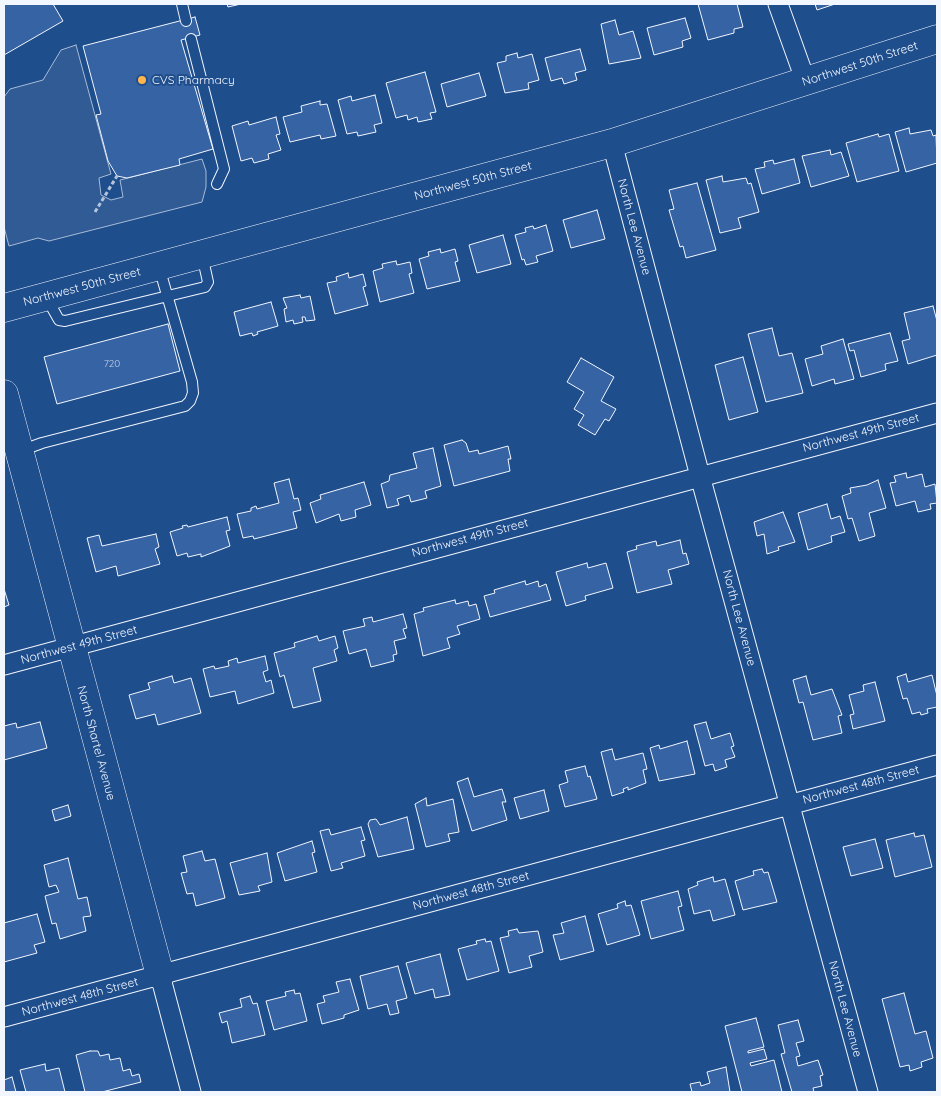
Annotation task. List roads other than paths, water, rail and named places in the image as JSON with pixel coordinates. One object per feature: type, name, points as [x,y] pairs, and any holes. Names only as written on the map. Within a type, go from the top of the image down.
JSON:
[{"type":"main road","name":"Northwest 50th Street","points":[[4,308],[612,143],[937,40]]},
{"type":"main road","name":"North Shartel Avenue","points":[[4,394],[70,647],[160,975]]},
{"type":"street","points":[[778,4],[806,82]]},
{"type":"street","name":"North Lee Avenue","points":[[612,143],[700,476],[868,1092]]},
{"type":"street","name":"Northwest 49th Street","points":[[4,665],[937,413]]},
{"type":"street","name":"Northwest 48th Street","points":[[4,1017],[937,765]]},
{"type":"street","name":"North Shartel Avenue","points":[[160,975],[191,1092]]},
{"type":"lane","points":[[182,4],[186,22]]},
{"type":"lane","points":[[191,39],[224,169],[218,184]]},
{"type":"lane","points":[[45,296],[59,320],[65,321],[205,287],[208,282],[202,255]]},
{"type":"lane","points":[[19,452],[42,443],[185,406],[193,393],[192,382],[158,266]]},
{"type":"place","name":"CVS Pharmacy","points":[[142,80]]}]
